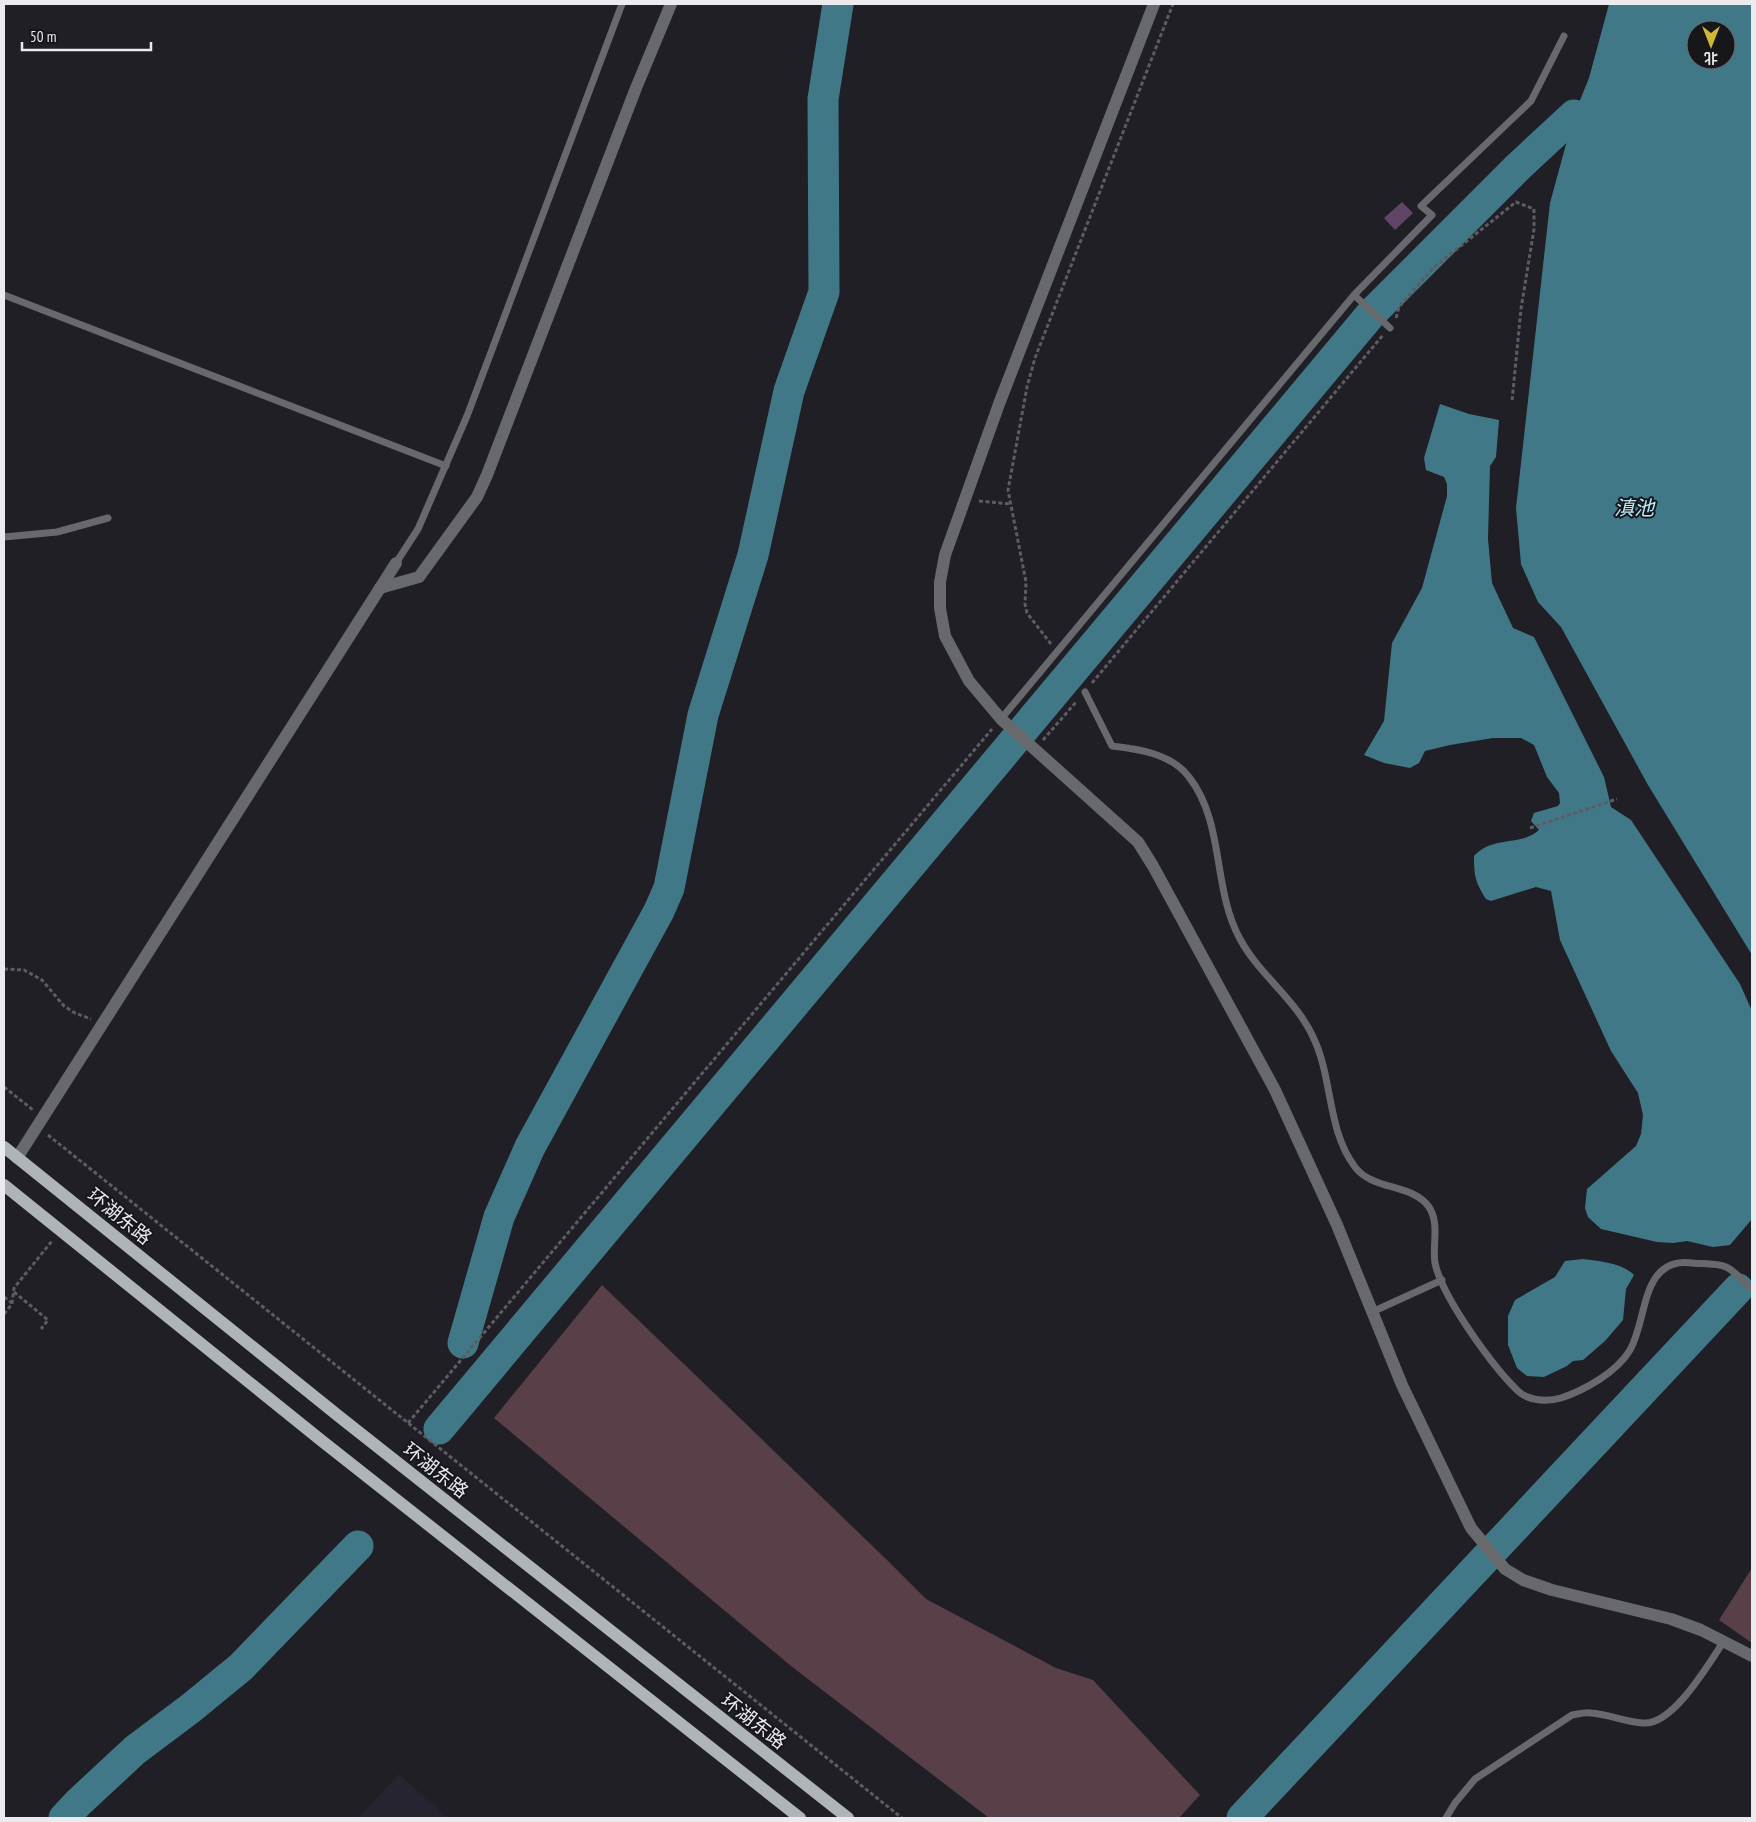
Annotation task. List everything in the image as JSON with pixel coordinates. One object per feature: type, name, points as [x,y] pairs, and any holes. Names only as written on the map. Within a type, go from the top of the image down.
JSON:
[{"type":"main road","name":"环湖东路","points":[[4,1147],[372,1442],[848,1818]]},
{"type":"main road","points":[[4,1185],[322,1441],[800,1818]]},
{"type":"street","points":[[380,588],[419,577],[477,497],[491,466],[632,98],[671,4]]},
{"type":"street","points":[[1154,4],[999,404],[945,555],[940,582],[940,608],[945,636],[969,681],[1006,723],[1138,842],[1153,866],[1275,1090],[1337,1225],[1402,1385],[1471,1528],[1504,1569],[1522,1580],[1552,1590],[1671,1619],[1724,1641],[1752,1656]]},
{"type":"street","points":[[18,1158],[396,563]]},
{"type":"lane","points":[[396,563],[418,529],[467,416],[622,4]]},
{"type":"lane","points":[[1006,723],[1057,651],[1356,297],[1432,215],[1421,206],[1531,101],[1564,36]]},
{"type":"lane","points":[[4,295],[446,466]]},
{"type":"lane","points":[[1356,297],[1390,328]]},
{"type":"lane","points":[[4,537],[57,532],[108,518]]},
{"type":"lane","points":[[1086,692],[1112,746],[1142,750],[1167,760],[1187,774],[1199,790],[1214,836],[1218,868],[1229,912],[1239,938],[1255,961],[1302,1014],[1314,1037],[1322,1057],[1335,1126],[1344,1151],[1358,1171],[1379,1183],[1415,1194],[1429,1206],[1434,1220],[1436,1263],[1445,1289],[1468,1328],[1498,1371],[1521,1394],[1535,1399],[1556,1400],[1571,1395],[1598,1380],[1622,1361],[1631,1349],[1640,1326],[1646,1296],[1654,1279],[1667,1266],[1680,1262],[1725,1267],[1752,1288]]},
{"type":"lane","points":[[1372,1312],[1442,1280]]},
{"type":"lane","points":[[1446,1818],[1455,1803],[1475,1780],[1572,1715],[1590,1712],[1646,1724],[1663,1717],[1681,1702],[1724,1641]]},
{"type":"path","points":[[1057,651],[1027,613],[1025,604],[1026,582],[1008,490],[1027,387],[1035,358],[1173,4]]},
{"type":"path","points":[[1033,748],[1086,692],[1390,328],[1397,316],[1399,307],[1433,268],[1516,202],[1534,209],[1534,229],[1521,309],[1512,401]]},
{"type":"path","points":[[966,497],[984,502],[1011,504]]},
{"type":"path","points":[[408,1423],[1006,723]]},
{"type":"path","points":[[1530,828],[1617,799]]},
{"type":"path","points":[[4,969],[24,970],[42,980],[64,1006],[75,1014],[104,1023]]},
{"type":"path","points":[[4,1087],[40,1122],[408,1423],[902,1818]]},
{"type":"path","points":[[4,1314],[12,1304],[14,1288],[61,1231]]},
{"type":"path","points":[[14,1292],[48,1320],[42,1329]]},
{"type":"path","points":[[4,1297],[12,1304]]},
{"type":"shaded area","points":[[602,1285],[926,1599],[1056,1668],[1093,1680],[1200,1795],[1179,1818],[989,1818],[791,1666],[494,1418]]},
{"type":"shaded area","points":[[1752,1568],[1752,1643],[1719,1620]]},
{"type":"shaded area","points":[[399,1774],[447,1818],[358,1818]]},
{"type":"water","name":"滇池","points":[[1609,4],[1752,4],[1752,955],[1648,785],[1561,627],[1538,602],[1521,564],[1516,508],[1550,203],[1574,115],[1589,78]]},
{"type":"water","points":[[1440,404],[1469,414],[1499,420],[1496,457],[1490,466],[1488,539],[1492,583],[1513,628],[1534,637],[1604,777],[1611,807],[1631,820],[1740,984],[1752,1011],[1752,1219],[1730,1245],[1713,1247],[1687,1241],[1673,1243],[1657,1242],[1601,1229],[1588,1217],[1585,1208],[1587,1189],[1636,1146],[1641,1134],[1643,1115],[1638,1093],[1611,1051],[1560,940],[1551,891],[1536,887],[1491,901],[1486,899],[1482,893],[1475,873],[1474,856],[1481,850],[1490,845],[1532,835],[1539,830],[1531,821],[1534,813],[1558,806],[1560,803],[1559,793],[1547,777],[1534,745],[1521,738],[1493,738],[1450,745],[1425,751],[1419,763],[1410,768],[1384,763],[1364,755],[1384,721],[1392,643],[1422,588],[1447,496],[1447,484],[1444,477],[1426,470],[1424,458]]},
{"type":"water","points":[[1583,1259],[1617,1265],[1634,1275],[1626,1289],[1623,1320],[1605,1341],[1583,1360],[1573,1361],[1544,1377],[1527,1376],[1517,1368],[1508,1345],[1508,1316],[1515,1300],[1555,1277],[1565,1261]]},
{"type":"building","points":[[1402,202],[1413,213],[1395,230],[1384,218]]},
{"type":"waterway","points":[[463,1343],[499,1217],[530,1147],[659,911],[669,888],[703,715],[753,555],[789,391],[824,292],[823,99],[838,4]]},
{"type":"waterway","points":[[439,1429],[1371,314],[1518,167],[1574,115]]},
{"type":"waterway","points":[[1242,1818],[1738,1289]]},
{"type":"waterway","points":[[64,1818],[135,1750],[241,1667],[358,1546]]}]
